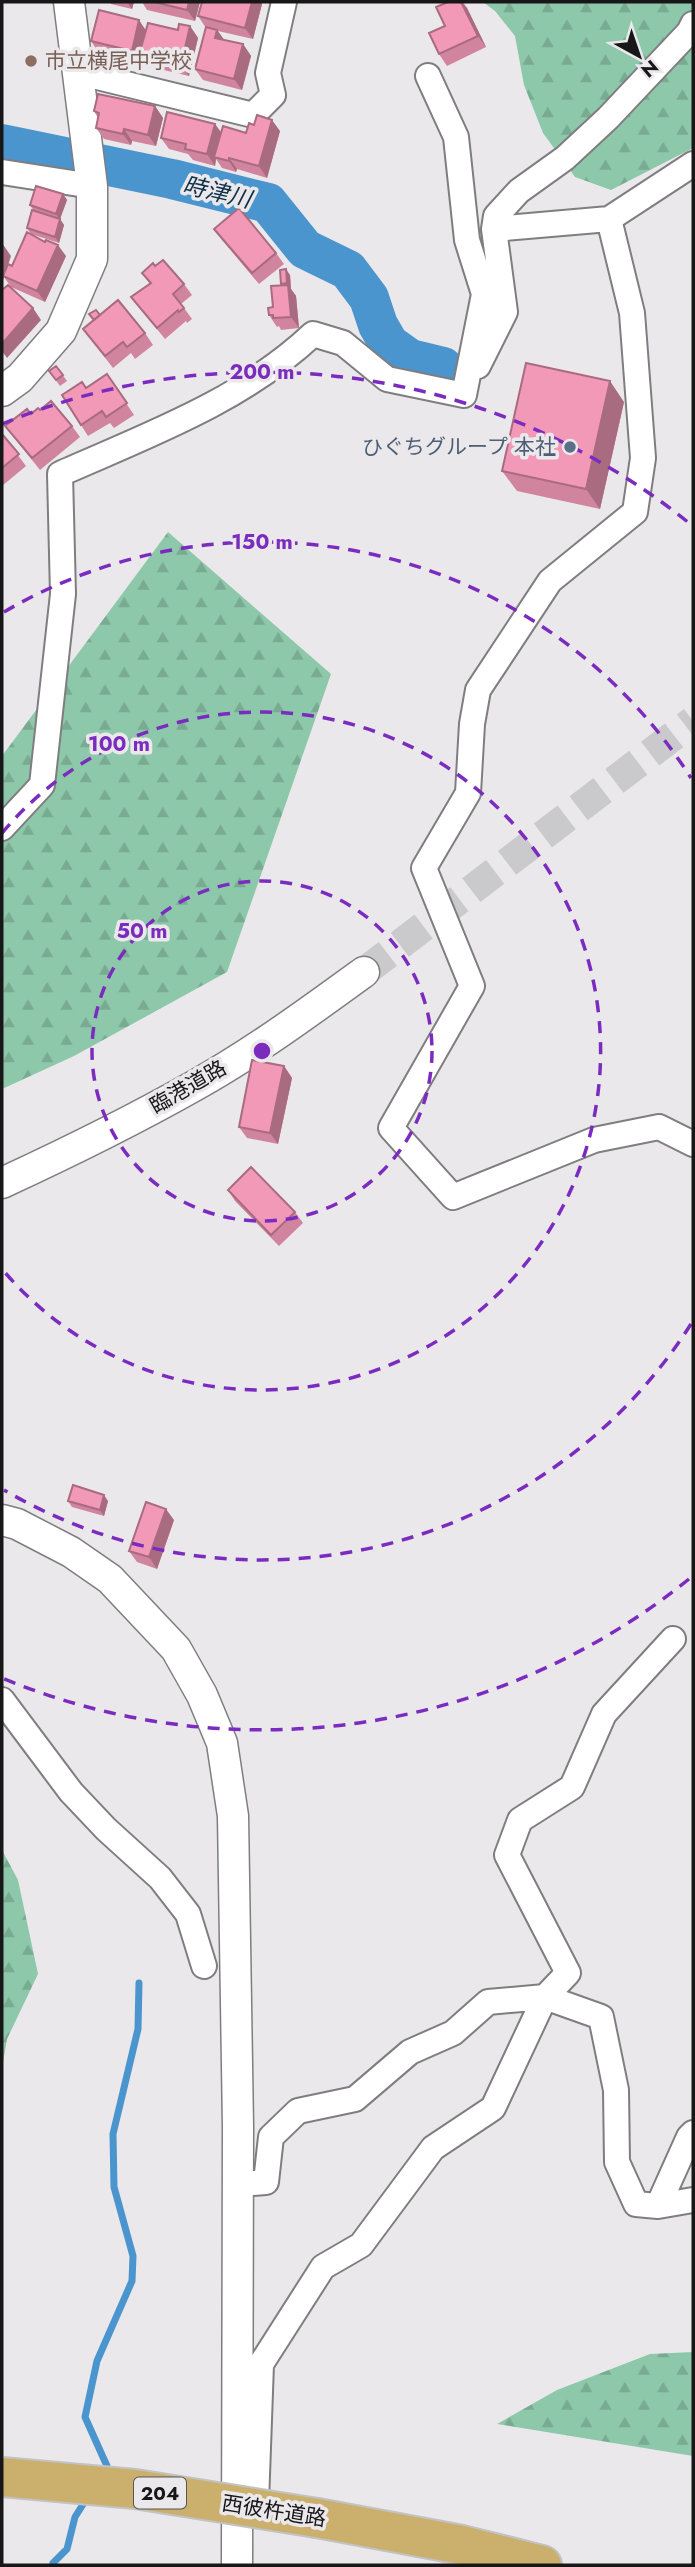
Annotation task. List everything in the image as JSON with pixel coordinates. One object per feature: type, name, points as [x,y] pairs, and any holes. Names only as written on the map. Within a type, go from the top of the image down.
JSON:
[{"type":"highway","name":"西彼杵道路","points":[[2,2477],[135,2489],[317,2518],[462,2545],[542,2565]]},
{"type":"street","points":[[2,391],[20,378],[61,331],[92,259],[92,186],[69,2]]},
{"type":"street","points":[[76,72],[253,115],[273,95],[268,72],[284,2]]},
{"type":"street","points":[[464,395],[505,312],[494,229],[496,216],[519,191],[565,158],[608,118],[689,32],[693,24]]},
{"type":"street","points":[[428,76],[456,137],[467,240],[484,294],[464,395]]},
{"type":"street","points":[[494,229],[609,219],[693,164]]},
{"type":"street","points":[[5,177],[92,186]]},
{"type":"street","points":[[609,219],[632,313],[643,458],[635,512],[550,580],[478,690],[472,724],[468,793],[424,868],[471,986],[391,1128],[453,1197],[594,1140],[659,1127],[693,1144]]},
{"type":"street","points":[[2,828],[41,785],[62,594],[60,474],[195,415],[287,359],[313,334],[343,343],[387,379],[464,395]]},
{"type":"street","name":"臨港道路","points":[[2,1183],[52,1160],[195,1085],[312,1010],[364,972]]},
{"type":"street","points":[[2,1520],[17,1524],[71,1552],[110,1579],[176,1649],[202,1695],[222,1743],[233,1816],[238,2185],[237,2565]]},
{"type":"street","points":[[237,2513],[256,2503],[261,2364],[323,2267],[361,2245],[433,2148],[493,2108],[545,1997],[568,1973],[507,1855],[520,1821],[572,1787],[604,1714],[673,1639]]},
{"type":"street","points":[[2,1700],[71,1792],[106,1829],[160,1878],[188,1914],[204,1966]]},
{"type":"street","points":[[238,2185],[266,2182],[271,2137],[298,2111],[355,2098],[410,2052],[453,2033],[488,2002],[545,1997],[601,2017],[616,2090],[617,2162],[636,2204],[658,2206],[693,2200]]},
{"type":"street","points":[[658,2206],[693,2133]]},
{"type":"green space","points":[[483,2],[693,2],[693,148],[611,190],[575,177],[543,133],[524,85],[515,36],[495,11]]},
{"type":"green space","points":[[168,532],[331,674],[227,972],[74,1056],[2,1089],[2,756]]},
{"type":"green space","points":[[2,1850],[18,1880],[38,1974],[7,2039],[2,2068]]},
{"type":"green space","points":[[693,2352],[693,2456],[497,2424],[557,2390],[650,2354]]},
{"type":"building","points":[[154,2],[189,2],[187,10]]},
{"type":"building","points":[[202,2],[252,2],[245,28],[198,16]]},
{"type":"building","points":[[448,2],[461,2],[478,36],[439,54],[429,33],[445,26],[436,7]]},
{"type":"building","points":[[99,10],[139,20],[132,51],[91,41]]},
{"type":"building","points":[[148,23],[178,30],[179,24],[190,26],[181,65],[139,55]]},
{"type":"building","points":[[206,27],[217,30],[215,38],[243,44],[234,79],[195,69]]},
{"type":"building","points":[[98,94],[155,106],[148,135],[124,129],[123,134],[96,128],[99,113],[94,111]]},
{"type":"building","points":[[167,112],[215,124],[207,154],[185,149],[186,144],[161,138]]},
{"type":"building","points":[[257,115],[272,120],[259,166],[214,157],[223,126],[246,133],[249,123],[254,125]]},
{"type":"building","points":[[36,186],[63,194],[56,214],[30,205]]},
{"type":"building","points":[[239,208],[276,253],[252,273],[214,229]]},
{"type":"building","points":[[32,210],[60,219],[55,237],[27,228]]},
{"type":"building","points":[[27,232],[45,242],[46,240],[58,245],[37,291],[3,276],[8,264],[12,266]]},
{"type":"building","points":[[163,260],[184,284],[173,294],[184,308],[157,328],[131,297],[151,283],[142,273],[153,263],[155,266]]},
{"type":"building","points":[[286,269],[287,283],[281,284],[280,270]]},
{"type":"building","points":[[8,285],[33,308],[2,344],[2,290]]},
{"type":"building","points":[[288,285],[291,317],[273,318],[273,315],[269,315],[268,308],[273,307],[271,286]]},
{"type":"building","points":[[118,300],[145,333],[127,347],[123,342],[105,356],[83,329]]},
{"type":"building","points":[[96,310],[100,315],[94,320],[89,314]]},
{"type":"building","name":"ひぐちグループ 本社","points":[[526,363],[610,381],[586,489],[502,471]]},
{"type":"building","points":[[56,366],[63,375],[56,380],[49,371]]},
{"type":"building","points":[[107,374],[127,403],[106,417],[102,411],[81,425],[62,395],[82,382],[86,388]]},
{"type":"building","points":[[51,401],[72,426],[32,458],[5,426],[27,409],[31,414]]},
{"type":"building","points":[[2,434],[19,454],[2,468]]},
{"type":"building","points":[[252,1060],[284,1066],[270,1133],[239,1127]]},
{"type":"building","points":[[251,1167],[295,1212],[271,1235],[228,1190]]},
{"type":"building","points":[[73,1485],[104,1495],[100,1510],[68,1501]]},
{"type":"building","points":[[146,1502],[166,1509],[149,1557],[129,1551]]},
{"type":"waterway","name":"時津川","points":[[2,144],[172,179],[268,203],[305,249],[348,270],[369,298],[378,325],[389,344],[410,359],[443,367]]},
{"type":"waterway","points":[[102,2473],[107,2466],[85,2417],[97,2361],[132,2281],[133,2256],[114,2187],[113,2134],[138,2029],[139,1983]]},
{"type":"waterway","points":[[53,2563],[67,2549],[75,2517],[87,2498]]},
{"type":"tunnel","points":[[364,972],[693,721]]},
{"type":"place","name":"市立横尾中学校","points":[[31,61]]},
{"type":"place","name":"ひぐちグループ 本社","points":[[570,447]]}]
